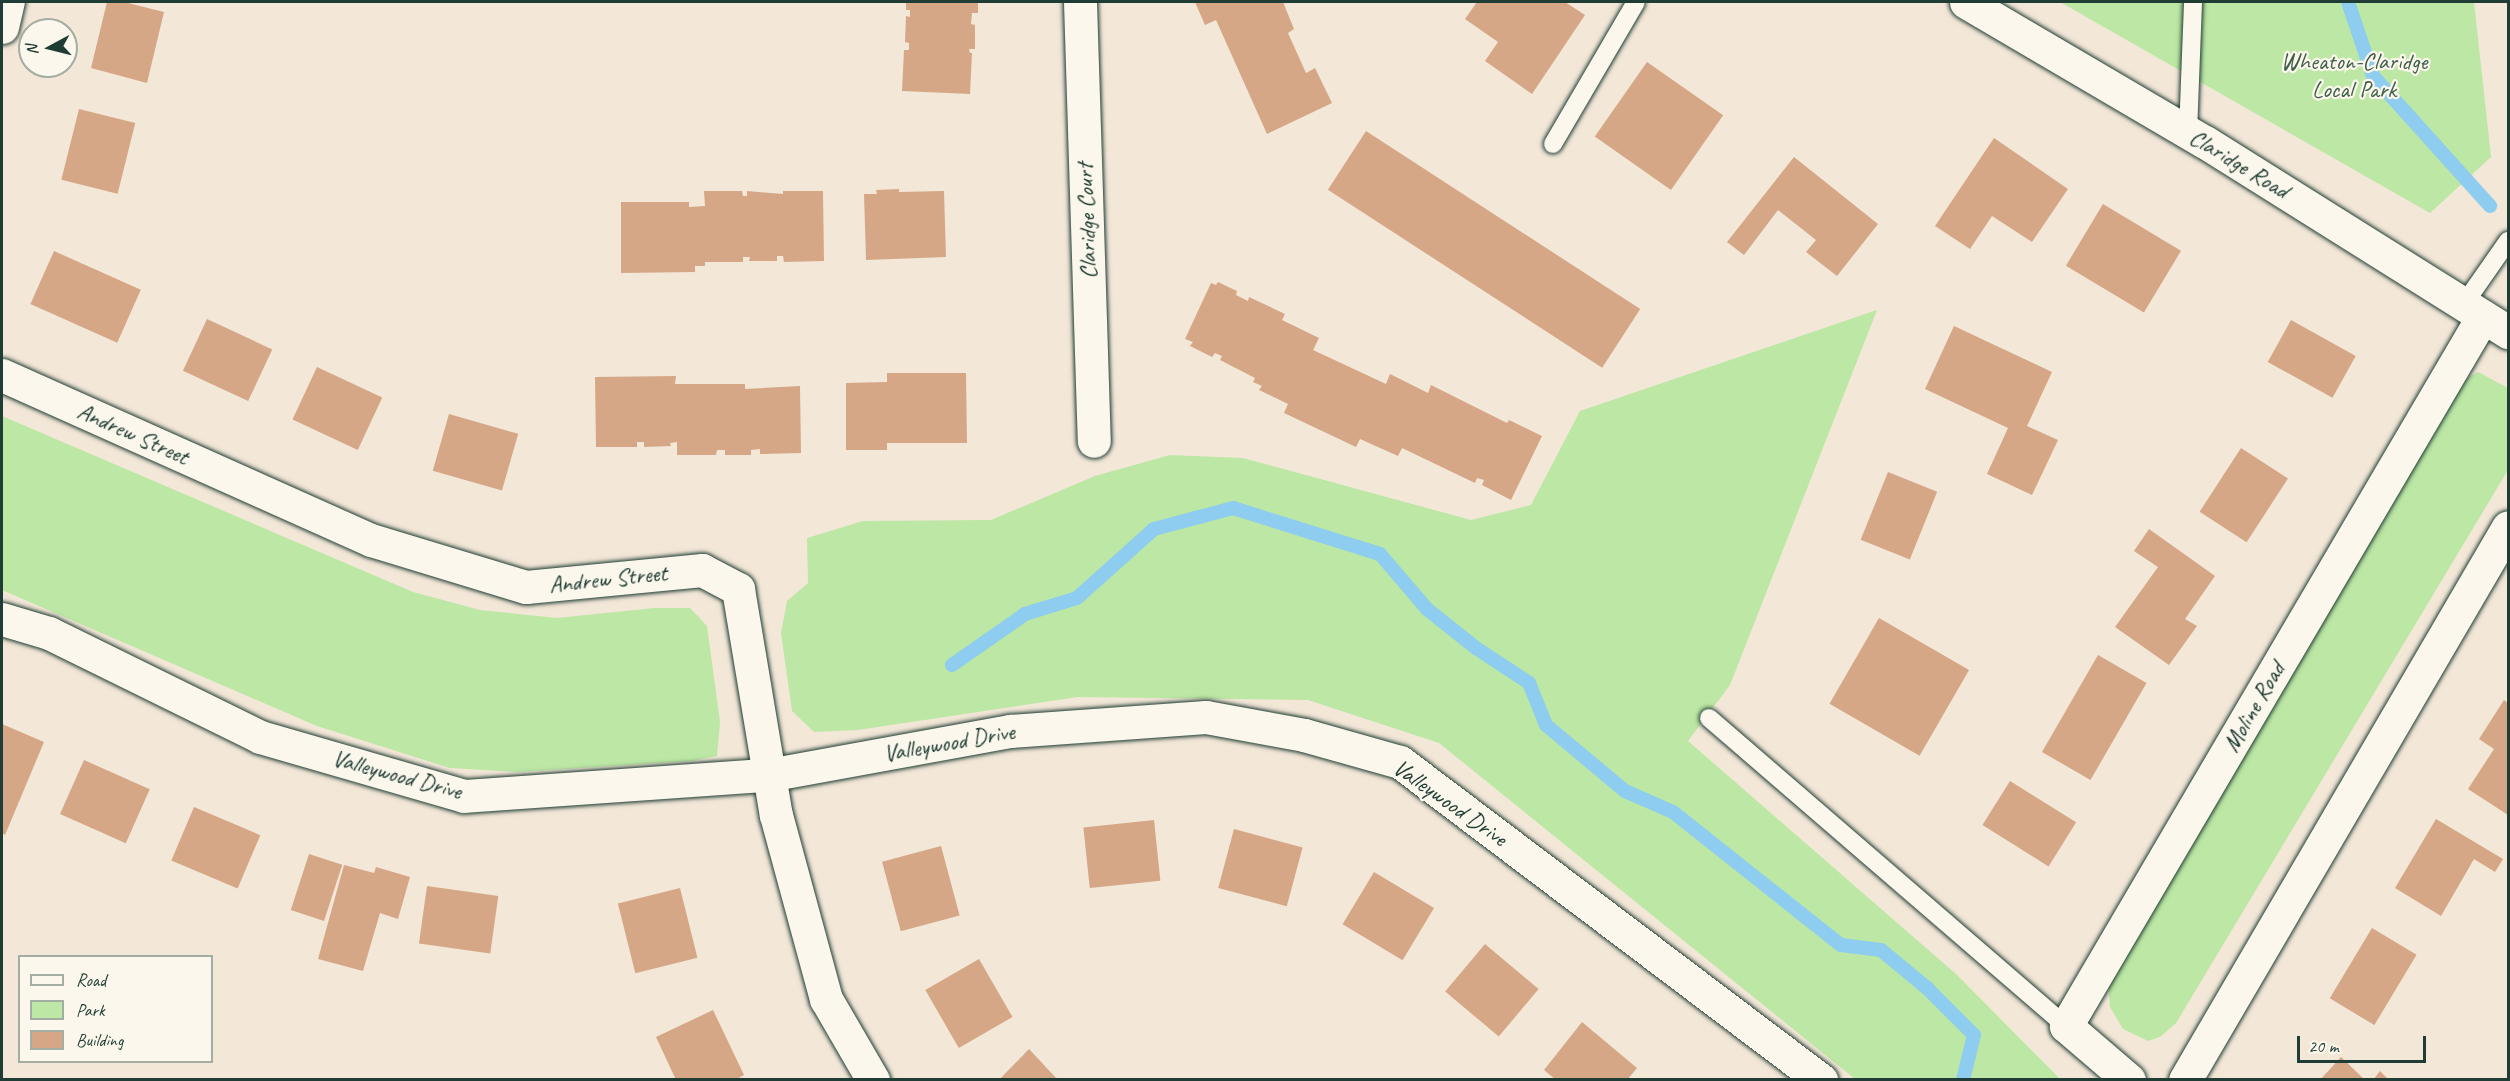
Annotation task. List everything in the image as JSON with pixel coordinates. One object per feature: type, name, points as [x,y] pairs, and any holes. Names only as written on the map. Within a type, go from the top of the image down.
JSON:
[{"type":"street","points":[[2,27],[8,2]]},
{"type":"street","name":"Claridge Court","points":[[1080,2],[1094,441]]},
{"type":"street","name":"Claridge Road","points":[[1966,2],[2188,133],[2485,317]]},
{"type":"street","name":"Moline Road","points":[[2066,1026],[2485,317]]},
{"type":"street","name":"Andrew Street","points":[[2,375],[370,540],[526,587],[702,570],[738,589],[768,775],[826,999],[873,1080]]},
{"type":"street","points":[[2185,1080],[2508,527]]},
{"type":"street","name":"Valleywood Drive","points":[[2,619],[49,633],[260,737],[464,796],[768,775],[1010,731],[1206,717],[1304,735],[1400,762],[1821,1080]]},
{"type":"street","points":[[2066,1026],[2129,1080]]},
{"type":"lane","points":[[1553,144],[1636,2]]},
{"type":"lane","points":[[2188,133],[2193,2]]},
{"type":"lane","points":[[2485,317],[2508,241]]},
{"type":"lane","points":[[1709,718],[2066,1026]]},
{"type":"green space","name":"Wheaton-Claridge Local Park","points":[[2060,2],[2474,2],[2491,157],[2430,213]]},
{"type":"green space","points":[[1877,310],[1730,685],[1688,741],[1956,974],[2060,1079],[1855,1079],[1439,743],[1308,700],[1078,697],[858,730],[814,732],[792,711],[781,633],[787,601],[808,583],[807,538],[863,521],[991,520],[1095,476],[1170,455],[1243,458],[1471,520],[1531,505],[1580,411]]},
{"type":"green space","points":[[2478,372],[2508,388],[2508,470],[2176,1023],[2160,1037],[2148,1041],[2123,1029],[2110,1007],[2108,984],[2462,381]]},
{"type":"green space","points":[[2,416],[413,592],[480,610],[557,618],[654,608],[690,608],[707,626],[720,722],[717,756],[692,761],[518,772],[450,768],[317,726],[2,590]]},
{"type":"building","points":[[107,2],[124,2],[164,12],[147,83],[91,68]]},
{"type":"building","points":[[906,2],[978,2],[978,13],[972,13],[971,24],[975,25],[975,49],[969,49],[972,53],[970,94],[902,91],[904,50],[909,50],[909,43],[905,42],[906,16],[910,17],[910,10],[906,10]]},
{"type":"building","points":[[1195,2],[1283,2],[1294,29],[1288,33],[1306,73],[1315,68],[1332,103],[1267,134],[1216,20],[1205,25]]},
{"type":"building","points":[[1477,2],[1565,2],[1585,15],[1532,94],[1485,61],[1498,42],[1465,19]]},
{"type":"building","points":[[1647,62],[1723,115],[1671,190],[1595,137]]},
{"type":"building","points":[[79,109],[135,123],[118,194],[61,180]]},
{"type":"building","points":[[1366,131],[1640,309],[1602,368],[1328,190]]},
{"type":"building","points":[[1994,138],[2068,189],[2032,242],[1992,216],[1970,249],[1935,226]]},
{"type":"building","points":[[1794,157],[1878,224],[1837,276],[1806,252],[1816,240],[1778,210],[1744,255],[1727,242]]},
{"type":"building","points":[[899,189],[899,192],[944,191],[946,257],[866,260],[864,194],[877,194],[876,190]]},
{"type":"building","points":[[704,191],[742,191],[743,196],[747,196],[747,191],[783,194],[783,191],[823,191],[824,261],[784,262],[783,256],[777,256],[777,261],[749,261],[750,257],[743,257],[743,262],[705,262],[705,266],[695,266],[695,272],[621,273],[621,202],[689,202],[689,207],[705,206]]},
{"type":"building","points":[[2103,204],[2181,251],[2144,313],[2066,266]]},
{"type":"building","points":[[54,251],[141,290],[117,343],[30,304]]},
{"type":"building","points":[[1218,282],[1237,291],[1236,295],[1248,301],[1249,297],[1285,314],[1282,320],[1319,338],[1313,350],[1386,384],[1390,374],[1428,393],[1431,385],[1507,423],[1509,420],[1542,436],[1511,500],[1482,485],[1484,480],[1477,478],[1475,483],[1402,448],[1398,456],[1360,439],[1356,447],[1284,413],[1288,404],[1259,390],[1262,386],[1253,382],[1255,378],[1220,360],[1222,356],[1215,353],[1212,357],[1190,346],[1193,342],[1185,339],[1211,283],[1216,285]]},
{"type":"building","points":[[207,319],[272,349],[248,401],[183,371]]},
{"type":"building","points":[[2291,320],[2356,356],[2332,398],[2268,362]]},
{"type":"building","points":[[1954,326],[2052,372],[2027,426],[2058,440],[2032,495],[1987,474],[2008,428],[1925,389]]},
{"type":"building","points":[[317,367],[382,397],[358,450],[292,420]]},
{"type":"building","points":[[887,373],[966,373],[967,443],[887,443],[887,450],[846,450],[846,383],[887,382]]},
{"type":"building","points":[[676,376],[675,384],[745,384],[745,389],[800,386],[801,453],[760,454],[760,449],[751,450],[751,455],[725,455],[725,450],[717,450],[716,455],[677,455],[677,442],[670,443],[671,446],[644,447],[644,442],[637,442],[637,447],[596,447],[595,377]]},
{"type":"building","points":[[449,414],[518,434],[502,491],[433,471]]},
{"type":"building","points":[[2241,448],[2288,478],[2247,542],[2200,512]]},
{"type":"building","points":[[1888,472],[1937,492],[1910,560],[1861,540]]},
{"type":"building","points":[[2149,529],[2215,576],[2185,619],[2197,626],[2169,665],[2115,627],[2158,567],[2134,551]]},
{"type":"building","points":[[1879,618],[1969,670],[1920,756],[1830,704]]},
{"type":"building","points":[[2098,655],[2146,683],[2090,780],[2042,752]]},
{"type":"building","points":[[2504,700],[2508,703],[2508,815],[2468,789],[2494,749],[2479,739]]},
{"type":"building","points":[[2,724],[44,742],[5,835],[2,833]]},
{"type":"building","points":[[84,760],[150,789],[126,843],[60,814]]},
{"type":"building","points":[[2010,781],[2076,822],[2049,866],[1982,825]]},
{"type":"building","points":[[194,807],[260,835],[238,889],[171,860]]},
{"type":"building","points":[[2436,819],[2503,859],[2495,872],[2474,859],[2441,916],[2395,888]]},
{"type":"building","points":[[1154,820],[1160,881],[1090,888],[1083,827]]},
{"type":"building","points":[[1234,829],[1303,847],[1287,906],[1218,888]]},
{"type":"building","points":[[941,846],[960,916],[901,931],[882,862]]},
{"type":"building","points":[[309,854],[342,865],[324,921],[291,910]]},
{"type":"building","points":[[344,865],[374,873],[376,867],[410,877],[398,919],[380,913],[363,971],[318,959]]},
{"type":"building","points":[[1374,872],[1434,908],[1403,960],[1343,924]]},
{"type":"building","points":[[427,886],[498,896],[490,953],[419,943]]},
{"type":"building","points":[[680,888],[697,958],[635,973],[618,903]]},
{"type":"building","points":[[2372,928],[2417,955],[2374,1025],[2330,998]]},
{"type":"building","points":[[1485,944],[1539,989],[1499,1036],[1445,991]]},
{"type":"building","points":[[979,959],[1013,1017],[959,1048],[925,990]]},
{"type":"building","points":[[713,1010],[744,1075],[735,1080],[676,1080],[656,1037]]},
{"type":"building","points":[[1582,1022],[1637,1068],[1627,1080],[1556,1080],[1544,1070]]},
{"type":"building","points":[[1029,1049],[1058,1080],[999,1080]]},
{"type":"building","points":[[2341,1057],[2365,1080],[2320,1080]]},
{"type":"building","points":[[2380,1071],[2389,1080],[2373,1080]]},
{"type":"waterway","points":[[2348,2],[2373,76],[2490,206]]},
{"type":"waterway","points":[[952,665],[1025,614],[1077,598],[1154,529],[1233,508],[1380,554],[1427,609],[1476,648],[1529,683],[1546,725],[1625,791],[1673,812],[1841,945],[1881,950],[1927,988],[1974,1035],[1963,1080]]}]
